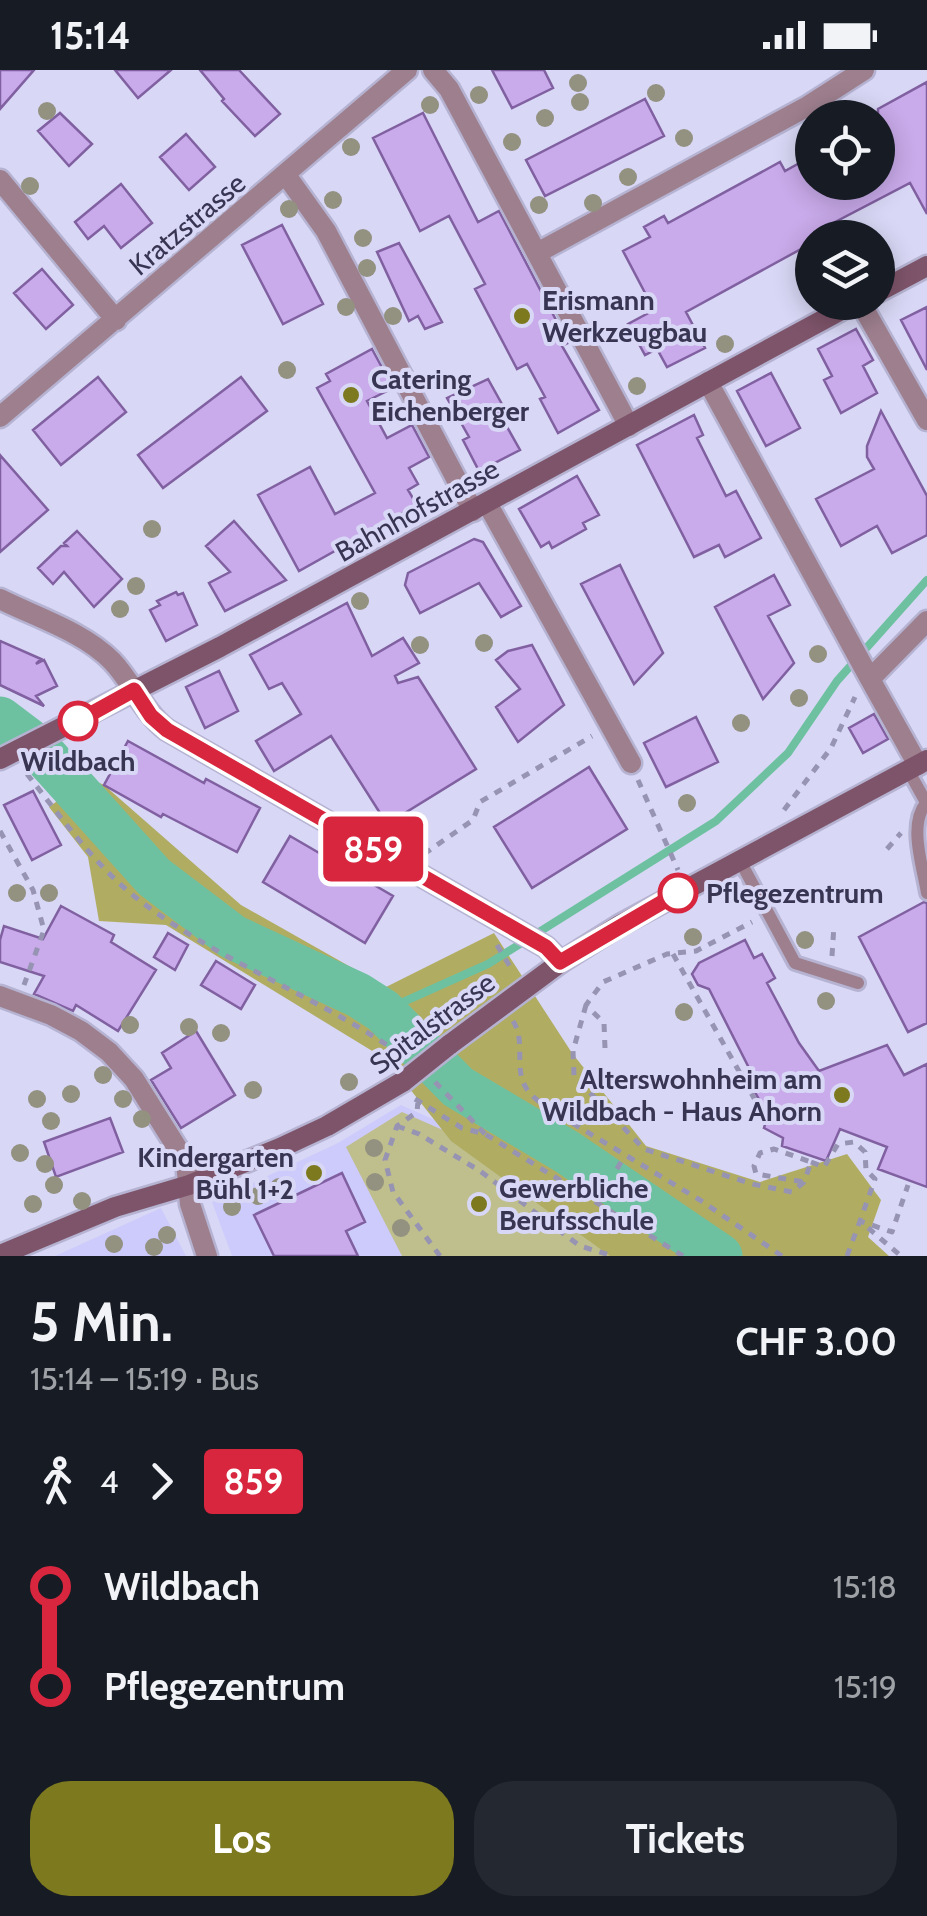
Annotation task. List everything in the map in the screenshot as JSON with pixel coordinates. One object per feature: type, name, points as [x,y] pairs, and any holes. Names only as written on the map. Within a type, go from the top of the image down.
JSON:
[{"type":"street","name":"Kratzstrasse","points":[[0,417],[407,70]]},
{"type":"street","points":[[434,70],[538,254],[628,426]]},
{"type":"street","points":[[538,254],[808,106],[860,71]]},
{"type":"street","points":[[286,175],[326,231],[370,316],[631,763]]},
{"type":"street","points":[[0,180],[116,320]]},
{"type":"street","points":[[895,283],[927,266]]},
{"type":"street","name":"Bahnhofstrasse","points":[[6,756],[480,507],[824,320]]},
{"type":"street","points":[[869,320],[927,420]]},
{"type":"street","points":[[708,382],[917,765]]},
{"type":"street","points":[[0,599],[96,647],[113,662],[151,716],[167,730],[405,868],[502,933],[553,954]]},
{"type":"street","points":[[867,674],[927,620]]},
{"type":"street","name":"Spitalstrasse","points":[[0,1255],[115,1207],[189,1184],[326,1126],[409,1080],[553,954],[917,765]]},
{"type":"street","points":[[9,998],[81,1032],[109,1052],[134,1079],[186,1162],[190,1204],[207,1256]]},
{"type":"lane","points":[[917,765],[927,804],[918,812],[917,828],[927,893]]},
{"type":"lane","points":[[739,859],[795,964],[858,983]]},
{"type":"path","points":[[777,819],[830,748],[867,674]]},
{"type":"path","points":[[405,868],[473,820],[480,802],[610,725]]},
{"type":"path","points":[[631,763],[673,857]]},
{"type":"path","points":[[27,774],[88,850],[137,898],[190,934],[370,1034],[409,1080],[418,1101],[416,1112],[397,1126],[384,1160],[393,1192],[440,1256]]},
{"type":"path","points":[[0,831],[33,890],[44,930],[9,998]]},
{"type":"path","points":[[768,914],[696,951],[674,954],[603,982],[586,1005],[573,1051],[574,1076],[644,1150],[752,1184],[792,1192],[804,1182],[810,1162]]},
{"type":"path","points":[[833,947],[834,925]]},
{"type":"path","points":[[502,933],[512,971]]},
{"type":"path","points":[[674,954],[763,1114]]},
{"type":"path","points":[[586,1005],[604,1023],[605,1048]]},
{"type":"path","points":[[511,1016],[520,1034],[524,1086],[532,1095],[782,1256]]},
{"type":"path","points":[[428,1076],[485,1134],[683,1256]]},
{"type":"path","points":[[418,1101],[462,1128],[485,1134]]},
{"type":"path","points":[[397,1126],[419,1134],[480,1171],[580,1246],[613,1256]]},
{"type":"path","points":[[804,1182],[756,1174],[754,1166],[760,1154],[774,1150],[824,1167],[838,1144],[854,1142],[865,1152],[866,1170],[874,1179],[847,1256]]},
{"type":"path","points":[[617,1169],[625,1155]]},
{"type":"path","points":[[860,1222],[892,1232],[908,1185]]},
{"type":"path","points":[[860,1222],[900,1256]]},
{"type":"shaded area","points":[[89,778],[104,785],[241,905],[386,987],[494,933],[572,1053],[646,1146],[760,1182],[847,1154],[881,1200],[868,1237],[889,1256],[610,1256],[451,1141],[387,1060],[166,925],[99,921],[88,857],[49,807]]},
{"type":"shaded area","name":"Gewerbliche Berufsschule","points":[[401,1105],[507,1152],[673,1256],[232,1256],[212,1202],[338,1143]]},
{"type":"shaded area","name":"Gewerbliche Berufsschule","points":[[402,1112],[502,1156],[655,1256],[402,1256],[346,1147]]},
{"type":"shaded area","points":[[161,1208],[186,1256],[55,1256]]},
{"type":"building","points":[[0,70],[34,70],[0,109]]},
{"type":"building","points":[[115,70],[171,70],[138,98]]},
{"type":"building","points":[[200,70],[239,70],[280,114],[255,136]]},
{"type":"building","points":[[492,70],[544,70],[553,88],[512,108]]},
{"type":"building","points":[[927,82],[927,214],[910,183],[895,191],[894,100]]},
{"type":"building","points":[[645,99],[664,136],[545,196],[526,160]]},
{"type":"building","points":[[60,113],[92,144],[69,166],[38,131]]},
{"type":"building","points":[[423,113],[478,222],[499,211],[568,343],[562,346],[599,410],[558,433],[527,364],[517,369],[475,289],[485,284],[449,216],[420,231],[373,138]]},
{"type":"building","points":[[186,134],[215,167],[189,190],[160,157]]},
{"type":"building","points":[[780,162],[785,171],[795,165],[795,200],[877,200],[839,220],[795,220],[795,252],[686,312],[705,348],[667,367],[657,349],[645,355],[628,324],[654,310],[623,251],[650,237],[644,227],[664,216],[668,223]]},
{"type":"building","points":[[121,184],[152,223],[121,248],[104,226],[88,239],[75,222]]},
{"type":"building","points":[[282,225],[323,304],[283,324],[242,245]]},
{"type":"building","points":[[399,243],[442,322],[425,329],[418,316],[409,321],[377,252]]},
{"type":"building","points":[[42,269],[73,305],[46,329],[14,293]]},
{"type":"building","points":[[927,307],[927,370],[901,320]]},
{"type":"building","points":[[856,329],[873,360],[863,366],[877,393],[841,413],[824,380],[832,376],[818,349]]},
{"type":"building","points":[[372,349],[393,388],[367,401],[387,438],[412,425],[429,457],[409,468],[418,484],[408,490],[417,505],[299,571],[258,495],[310,467],[335,514],[375,493],[317,388],[330,381],[326,374]]},
{"type":"building","points":[[771,373],[800,428],[766,446],[737,391]]},
{"type":"building","points":[[98,377],[126,412],[61,465],[33,430]]},
{"type":"building","points":[[241,377],[267,411],[163,488],[138,455]]},
{"type":"building","points":[[488,379],[508,415],[502,418],[520,450],[479,471],[463,440],[469,437],[447,398]]},
{"type":"building","points":[[881,411],[927,496],[927,535],[892,553],[877,526],[841,546],[816,499],[874,469],[867,457],[867,446]]},
{"type":"building","points":[[694,415],[703,435],[697,438],[726,496],[736,491],[761,538],[725,557],[719,545],[694,557],[637,445]]},
{"type":"building","points":[[0,455],[48,510],[0,552]]},
{"type":"building","points":[[577,476],[599,515],[583,523],[586,529],[552,548],[549,542],[541,547],[519,509]]},
{"type":"building","points":[[234,521],[286,580],[225,611],[209,583],[230,572],[206,546]]},
{"type":"building","points":[[77,531],[122,579],[94,607],[64,572],[53,584],[38,568],[61,546],[67,546],[64,543]]},
{"type":"building","points":[[474,539],[483,542],[521,606],[501,617],[479,583],[420,613],[405,585],[408,573]]},
{"type":"building","points":[[620,565],[663,653],[634,684],[581,584]]},
{"type":"building","points":[[774,575],[790,605],[768,616],[794,663],[763,699],[715,607]]},
{"type":"building","points":[[176,592],[183,593],[197,625],[166,641],[150,610],[160,605],[157,601]]},
{"type":"building","points":[[347,603],[372,656],[403,638],[419,663],[395,676],[398,683],[418,677],[476,769],[387,824],[331,736],[274,771],[256,741],[301,714],[282,683],[269,689],[250,655]]},
{"type":"building","points":[[0,641],[41,659],[36,664],[44,660],[57,686],[36,696],[44,706],[0,685]]},
{"type":"building","points":[[532,645],[564,705],[518,742],[496,707],[520,689],[496,660],[508,651]]},
{"type":"building","points":[[219,671],[238,711],[205,728],[186,687]]},
{"type":"building","points":[[874,714],[888,739],[863,753],[849,728]]},
{"type":"building","points":[[696,717],[718,762],[666,787],[644,743]]},
{"type":"building","points":[[128,741],[204,783],[206,779],[260,808],[237,852],[104,785]]},
{"type":"building","points":[[589,767],[627,829],[532,888],[494,827]]},
{"type":"building","points":[[33,791],[61,845],[32,860],[4,805]]},
{"type":"building","points":[[290,836],[393,896],[365,943],[263,882]]},
{"type":"building","points":[[924,902],[927,1023],[908,1032],[859,937]]},
{"type":"building","points":[[61,906],[114,935],[111,942],[156,970],[118,1031],[76,1005],[73,1011],[34,994],[44,976],[0,962],[4,926],[43,939]]},
{"type":"building","points":[[168,933],[188,945],[175,970],[154,957]]},
{"type":"building","name":"Alterswohnheim am Wildbach - Haus Ahorn","points":[[745,940],[754,958],[762,954],[775,978],[767,983],[819,1071],[887,1045],[904,1075],[927,1064],[927,1187],[878,1169],[887,1147],[840,1129],[826,1161],[782,1146],[783,1138],[764,1128],[768,1115],[744,1073],[750,1070],[709,989],[698,985],[692,974],[699,963]]},
{"type":"building","points":[[216,961],[255,985],[241,1009],[201,985]]},
{"type":"building","points":[[196,1031],[235,1095],[181,1128],[151,1080],[171,1068],[162,1053]]},
{"type":"building","points":[[110,1118],[123,1152],[56,1177],[44,1142]]},
{"type":"building","points":[[342,1173],[365,1222],[346,1231],[358,1256],[274,1256],[254,1215]]},
{"type":"waterway","points":[[383,1011],[488,964],[716,821],[788,753],[837,681],[927,580]]},
{"type":"waterway","name":"Wildbach","points":[[0,719],[37,747],[154,877],[233,937],[358,995],[383,1011],[458,1087],[567,1152],[720,1256]]},
{"type":"bus line","name":"859","points":[[78,721],[134,690],[151,716],[167,730],[546,947],[560,962],[678,893]]},
{"type":"place","name":"Erismann Werkzeugbau","points":[[522,316]]},
{"type":"place","name":"Catering Eichenberger","points":[[351,395]]},
{"type":"place","name":"Wildbach","points":[[78,721]]},
{"type":"place","name":"Pflegezentrum","points":[[678,893]]},
{"type":"place","name":"Alterswohnheim am Wildbach - Haus Ahorn","points":[[842,1095]]},
{"type":"place","name":"Kindergarten Bühl 1+2","points":[[314,1173]]},
{"type":"place","name":"Gewerbliche Berufsschule","points":[[479,1204]]}]
